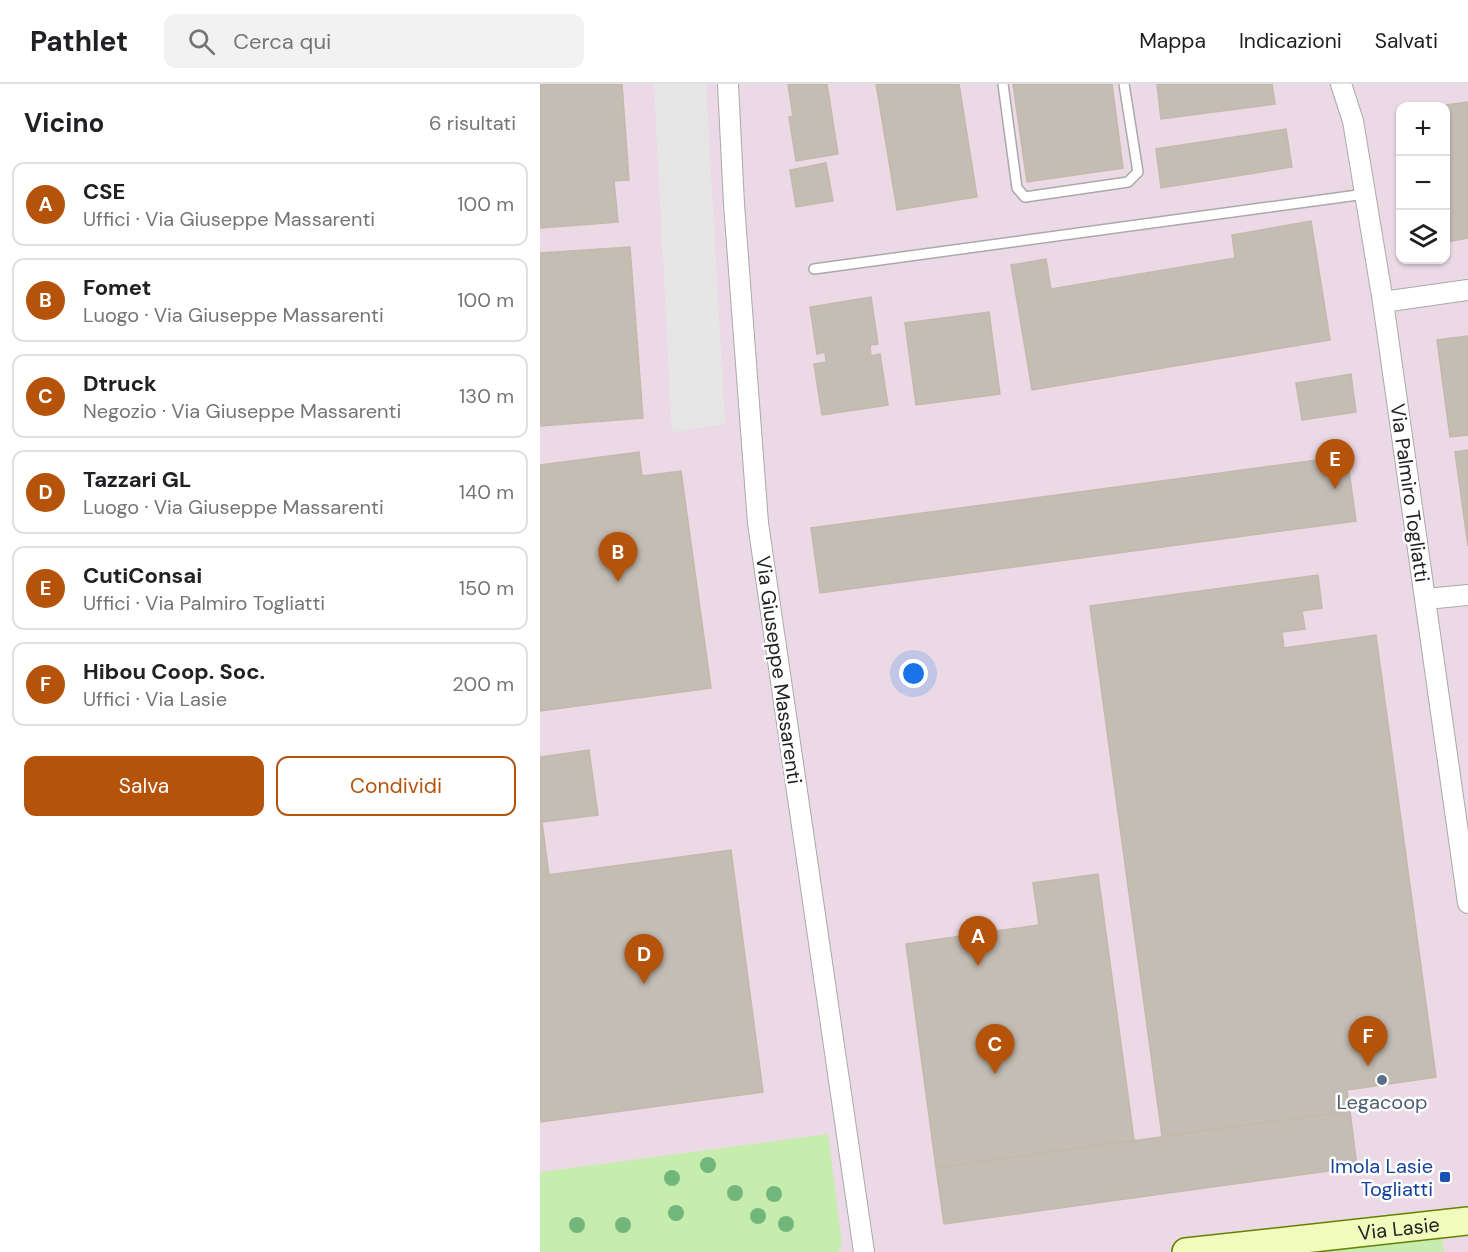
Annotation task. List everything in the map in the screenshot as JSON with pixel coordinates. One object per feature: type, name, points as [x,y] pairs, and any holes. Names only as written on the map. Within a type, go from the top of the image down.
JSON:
[{"type":"street","name":"Via Giuseppe Massarenti","points":[[728,84],[734,204],[758,523],[864,1252]]},
{"type":"street","name":"Via Palmiro Togliatti","points":[[1341,84],[1353,121],[1383,302],[1468,903]]},
{"type":"street","points":[[1383,302],[1468,290]]},
{"type":"street","points":[[1426,600],[1468,595]]},
{"type":"street","name":"Via Lasie","points":[[1186,1252],[1468,1221]]},
{"type":"lane","points":[[1003,84],[1017,188],[1025,197],[1128,182],[1138,172],[1124,84]]},
{"type":"lane","points":[[814,269],[1365,194]]},
{"type":"shaded area","points":[[540,84],[1468,84],[1468,1252],[540,1252]]},
{"type":"shaded area","points":[[654,84],[706,84],[725,424],[672,432]]},
{"type":"green space","points":[[828,1134],[842,1244],[839,1252],[540,1252],[540,1172]]},
{"type":"green space","points":[[1442,1235],[1444,1252],[1314,1252]]},
{"type":"building","points":[[540,84],[622,84],[629,180],[614,181],[618,222],[540,228]]},
{"type":"building","points":[[788,84],[827,84],[838,154],[796,161],[789,117],[793,116]]},
{"type":"building","points":[[876,84],[959,84],[977,197],[897,210]]},
{"type":"building","points":[[1013,84],[1112,84],[1123,168],[1027,182]]},
{"type":"building","points":[[1157,84],[1272,84],[1275,104],[1161,119]]},
{"type":"building","points":[[1468,102],[1468,238],[1450,241],[1450,156],[1450,104]]},
{"type":"building","points":[[1286,129],[1292,167],[1161,188],[1156,149]]},
{"type":"building","points":[[826,163],[833,201],[796,207],[790,170]]},
{"type":"building","points":[[1311,221],[1330,340],[1032,390],[1011,265],[1046,259],[1051,289],[1235,258],[1232,235]]},
{"type":"building","points":[[630,247],[643,418],[540,426],[540,253]]},
{"type":"building","points":[[871,297],[878,344],[870,345],[871,356],[880,354],[888,405],[822,415],[814,364],[826,362],[825,352],[817,354],[810,307]]},
{"type":"building","points":[[989,312],[1000,394],[916,405],[905,323]]},
{"type":"building","points":[[1468,336],[1468,435],[1450,437],[1437,340]]},
{"type":"building","points":[[1351,374],[1356,412],[1302,420],[1296,383]]},
{"type":"building","points":[[1468,450],[1468,546],[1455,452]]},
{"type":"building","points":[[639,452],[642,476],[681,471],[711,688],[540,711],[540,465]]},
{"type":"building","points":[[1347,456],[1356,521],[820,593],[811,528]]},
{"type":"building","points":[[1318,575],[1322,608],[1302,611],[1305,629],[1282,632],[1284,648],[1376,635],[1436,1077],[1347,1090],[1350,1111],[1162,1136],[1090,606]]},
{"type":"building","points":[[589,750],[598,815],[542,822],[549,875],[540,876],[540,757]]},
{"type":"building","points":[[731,850],[763,1092],[540,1122],[540,876]]},
{"type":"building","points":[[1098,874],[1134,1140],[936,1168],[906,944],[1039,925],[1033,883]]},
{"type":"building","points":[[1350,1111],[1357,1167],[944,1224],[936,1168]]},
{"type":"place","name":"CutiConsai","points":[[1335,489]]},
{"type":"place","name":"Fomet","points":[[618,582]]},
{"type":"place","name":"CSE","points":[[978,966]]},
{"type":"place","name":"Tazzari GL","points":[[644,984]]},
{"type":"place","name":"Hibou Coop. Soc.","points":[[1368,1066]]},
{"type":"place","name":"Dtruck","points":[[995,1074]]},
{"type":"place","name":"Legacoop","points":[[1382,1080]]},
{"type":"place","name":"Imola Lasie Togliatti","points":[[1445,1177]]}]
